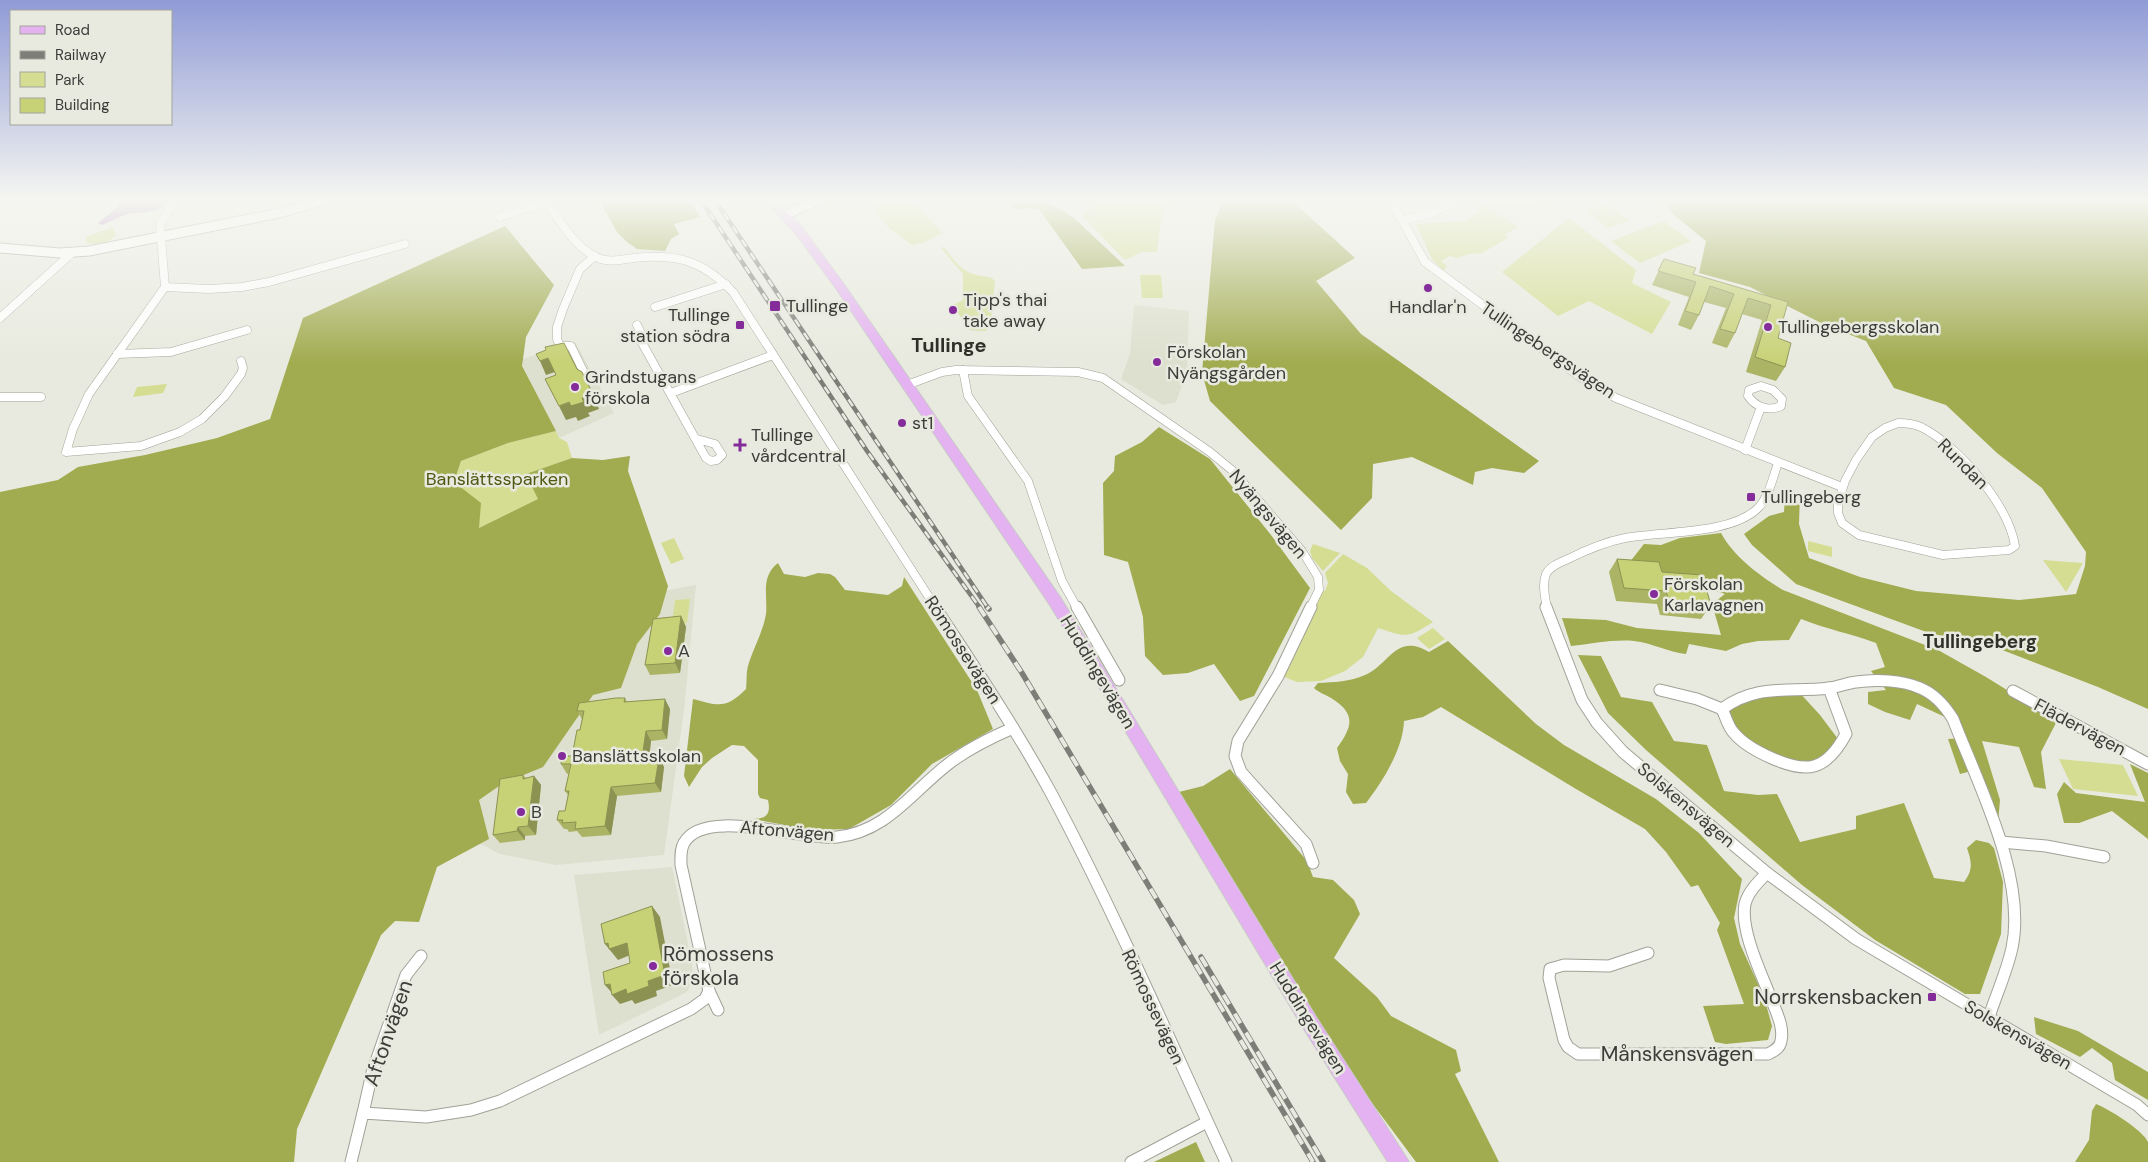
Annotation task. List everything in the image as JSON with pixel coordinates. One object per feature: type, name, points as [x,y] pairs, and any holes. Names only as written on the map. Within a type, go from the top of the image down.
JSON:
[{"type":"main road","name":"Huddingevägen","points":[[815,254],[839,286],[1054,600],[1310,1023],[1399,1162]]},
{"type":"street","points":[[0,318],[70,254]]},
{"type":"street","points":[[163,254],[165,287],[89,394],[73,429],[66,452],[141,446],[180,432],[202,419],[224,397],[243,370],[241,361]]},
{"type":"street","points":[[165,287],[216,289],[242,287],[288,277],[369,254]]},
{"type":"street","name":"Tullingebergsvägen","points":[[1421,254],[1439,274],[1580,377],[1629,404],[1842,487]]},
{"type":"street","points":[[588,381],[571,346],[560,346],[557,339],[557,327],[580,270],[595,256]]},
{"type":"street","name":"Römossevägen","points":[[595,256],[618,260],[664,256],[686,259],[712,271],[726,284],[1013,728],[1050,792],[1085,860],[1226,1162]]},
{"type":"street","points":[[655,307],[726,284]]},
{"type":"street","points":[[637,325],[642,333],[641,341],[697,439]]},
{"type":"street","points":[[116,354],[176,352],[247,330]]},
{"type":"street","points":[[671,393],[773,355]]},
{"type":"street","points":[[963,370],[968,396],[1025,476],[1062,581],[1119,680]]},
{"type":"street","name":"Nyängsvägen","points":[[907,385],[942,372],[963,370],[1078,372],[1103,378],[1221,460],[1302,551],[1318,577],[1319,590],[1278,676],[1238,741],[1236,756],[1241,772],[1306,844],[1313,863]]},
{"type":"street","points":[[0,397],[41,397]]},
{"type":"street","points":[[1745,450],[1761,407]]},
{"type":"street","name":"Rundan","points":[[1906,423],[1919,426],[1933,434],[1979,476],[1989,488],[2016,536],[2015,546],[2009,550],[1943,555],[1859,535],[1840,521],[1838,512],[1842,487],[1871,438],[1888,426],[1906,423]]},
{"type":"street","name":"Solskensvägen","points":[[1778,463],[1763,499],[1758,508],[1749,516],[1738,521],[1710,527],[1628,538],[1594,546],[1551,568],[1546,574],[1544,584],[1547,611],[1582,700],[1597,723],[1623,752],[1767,873],[1856,939],[2137,1104],[2148,1115]]},
{"type":"street","points":[[1722,709],[1733,702],[1761,691],[1829,688],[1860,680],[1903,683],[1919,687],[1939,699],[1953,719],[2001,842],[2012,880],[2015,917],[2012,948],[1989,1017]]},
{"type":"street","points":[[1660,690],[1697,699],[1722,709],[1732,732],[1739,739],[1786,763],[1813,767],[1827,758],[1841,744],[1846,734],[1829,688]]},
{"type":"street","name":"Flädervägen","points":[[2013,691],[2148,764]]},
{"type":"street","name":"Aftonvägen","points":[[718,1010],[709,991],[681,865],[681,848],[690,836],[710,826],[728,825],[821,838],[850,835],[888,819],[901,809],[938,772],[974,745],[1013,728]]},
{"type":"street","points":[[2001,842],[2046,846],[2104,857]]},
{"type":"street","name":"Månskensvägen","points":[[1648,953],[1609,966],[1564,965],[1550,969],[1549,978],[1564,1040],[1572,1050],[1578,1054],[1714,1055],[1768,1054],[1777,1049],[1783,1034],[1782,1027],[1746,932],[1743,915],[1749,894],[1767,873]]},
{"type":"street","name":"Aftonvägen","points":[[351,1162],[372,1073],[406,975],[421,956]]},
{"type":"street","name":"Aftonvägen","points":[[362,1113],[426,1117],[471,1110],[500,1101],[691,1009],[705,999],[709,991]]},
{"type":"street","points":[[1131,1162],[1206,1122]]},
{"type":"shaded area","name":"Förskolan Nyängsgården","points":[[1134,305],[1189,311],[1187,371],[1176,402],[1163,405],[1121,379],[1130,354]]},
{"type":"shaded area","points":[[575,342],[614,413],[559,438],[522,366],[523,359]]},
{"type":"shaded area","name":"Banslättsskolan","points":[[696,585],[684,710],[664,855],[556,865],[500,854],[475,841],[436,632]]},
{"type":"shaded area","points":[[672,867],[692,963],[693,979],[687,992],[599,1035],[574,875]]},
{"type":"green space","points":[[443,254],[528,254],[554,285],[526,337],[522,366],[556,431],[508,443],[461,461],[454,482],[481,503],[479,528],[538,499],[526,474],[572,458],[603,460],[630,456],[628,471],[668,586],[660,614],[637,644],[621,688],[593,695],[543,767],[502,784],[479,800],[489,839],[437,867],[419,922],[395,921],[381,935],[297,1129],[294,1162],[0,1162],[0,492],[58,480],[78,467],[145,455],[217,438],[270,419],[303,318]]},
{"type":"green space","points":[[946,254],[950,254],[966,271],[989,277],[995,281],[990,328],[985,331],[969,330],[953,305],[963,300],[963,274]]},
{"type":"green space","points":[[1071,254],[1113,254],[1125,266],[1082,269]]},
{"type":"green space","points":[[1119,254],[1137,254],[1125,260]]},
{"type":"green space","points":[[1212,254],[1351,254],[1355,258],[1316,281],[1361,334],[1539,461],[1524,473],[1492,468],[1475,472],[1473,485],[1412,457],[1373,464],[1372,498],[1341,530],[1210,401],[1202,373]]},
{"type":"green space","points":[[1430,254],[1468,254],[1457,258],[1450,256],[1441,261],[1447,266],[1444,271]]},
{"type":"green space","points":[[1524,254],[1616,254],[1636,270],[1632,283],[1671,302],[1652,334],[1589,301],[1558,316],[1502,272]]},
{"type":"green space","points":[[1628,254],[1660,254],[1640,263]]},
{"type":"green space","points":[[1703,254],[2148,254],[2148,709],[2098,687],[1992,646],[1929,633],[1796,584],[1752,545],[1744,534],[1769,516],[1784,512],[1785,496],[1800,494],[1799,524],[1809,558],[1860,577],[1916,591],[2019,600],[2076,594],[2085,566],[2086,552],[2042,488],[1997,453],[1946,405],[1894,388],[1866,341],[1825,325],[1750,287],[1699,273]]},
{"type":"green space","points":[[1140,275],[1161,275],[1163,298],[1142,298]]},
{"type":"green space","points":[[167,384],[163,393],[133,397],[137,387]]},
{"type":"green space","points":[[1159,427],[1210,459],[1271,535],[1310,588],[1254,696],[1240,701],[1214,664],[1188,673],[1163,675],[1145,656],[1143,617],[1128,562],[1104,555],[1103,483],[1114,471],[1115,456],[1142,442]]},
{"type":"green space","name":"Banslättssparken","points":[[556,431],[559,438],[567,442],[572,458],[527,474],[539,499],[479,528],[454,483],[461,461],[508,443]]},
{"type":"green space","points":[[1721,533],[1740,558],[1765,579],[1783,590],[1938,650],[2057,721],[2041,752],[2046,789],[2034,787],[2019,747],[1982,741],[2000,800],[1998,823],[1980,769],[1960,774],[1948,739],[1966,738],[1960,724],[1917,704],[1910,720],[1868,704],[1868,692],[1886,690],[1871,671],[1885,667],[1876,643],[1801,619],[1789,640],[1758,641],[1742,644],[1726,651],[1689,644],[1686,654],[1641,642],[1626,641],[1571,646],[1562,618],[1606,620],[1637,628],[1721,635],[1712,604],[1725,594],[1629,563],[1644,544],[1661,545],[1680,538]]},
{"type":"green space","points":[[674,538],[684,559],[671,564],[661,543]]},
{"type":"green space","points":[[1808,541],[1832,547],[1832,557],[1808,551]]},
{"type":"green space","points":[[1313,544],[1340,553],[1323,571],[1312,558],[1310,551]]},
{"type":"green space","points":[[1343,554],[1367,568],[1391,591],[1433,622],[1412,634],[1406,635],[1378,628],[1363,657],[1345,671],[1321,681],[1297,682],[1279,675],[1319,590],[1325,591],[1328,583],[1325,573]]},
{"type":"green space","points":[[2043,560],[2083,563],[2066,592]]},
{"type":"green space","points":[[778,563],[784,574],[805,577],[818,573],[830,574],[835,577],[845,590],[888,595],[902,586],[904,577],[977,690],[993,729],[932,764],[891,805],[849,829],[811,830],[753,819],[765,816],[769,805],[768,800],[760,798],[758,794],[758,760],[744,746],[732,745],[712,758],[702,767],[689,787],[684,776],[693,699],[722,704],[733,700],[746,689],[748,666],[766,614],[767,581],[772,568]]},
{"type":"green space","points":[[690,599],[687,623],[672,624],[675,600]]},
{"type":"green space","points":[[1433,628],[1445,639],[1429,649],[1417,638]]},
{"type":"green space","points":[[1448,641],[1536,724],[1564,745],[1656,799],[1699,833],[1742,879],[1734,918],[1740,944],[1764,997],[1772,1026],[1768,1040],[1726,1044],[1715,1042],[1703,1006],[1744,1004],[1717,930],[1720,923],[1698,885],[1691,887],[1666,852],[1645,829],[1441,707],[1423,717],[1404,721],[1400,743],[1379,785],[1366,803],[1353,804],[1346,792],[1348,774],[1340,761],[1337,748],[1349,727],[1348,715],[1339,704],[1314,688],[1318,683],[1348,680],[1365,675],[1401,648],[1408,646],[1418,647],[1429,652]]},
{"type":"green space","points":[[1578,655],[1601,656],[1621,697],[1652,702],[1674,741],[1707,745],[1724,791],[1758,795],[1777,794],[1800,842],[1856,829],[1856,816],[1904,803],[1934,878],[1964,882],[1971,866],[1967,848],[1976,840],[1989,843],[1994,848],[2003,882],[2001,934],[1980,994],[1965,994],[1875,940],[1802,885],[1646,750],[1608,713]]},
{"type":"green space","points":[[1798,691],[1820,715],[1838,739],[1826,755],[1815,762],[1788,761],[1742,738],[1729,719],[1729,709],[1765,693]]},
{"type":"green space","points":[[2059,759],[2123,765],[2138,796],[2073,789]]},
{"type":"green space","points":[[2130,764],[2148,773],[2148,839],[2112,811],[2079,823],[2064,823],[2057,794],[2064,782],[2076,793],[2145,802]]},
{"type":"green space","points":[[1230,769],[1307,861],[1313,877],[1333,880],[1354,900],[1360,914],[1334,958],[1377,997],[1391,1016],[1456,1050],[1461,1071],[1455,1074],[1499,1162],[1416,1162],[1357,1083],[1179,792],[1203,786]]},
{"type":"green space","points":[[2034,1017],[2078,1031],[2148,1072],[2148,1100],[2115,1080],[2112,1063],[2092,1048],[2080,1057],[2036,1034]]},
{"type":"green space","points":[[2096,1104],[2124,1120],[2145,1137],[2148,1142],[2148,1162],[2075,1162],[2089,1140],[2092,1111]]},
{"type":"green space","points":[[1196,1142],[1205,1162],[1154,1162]]},
{"type":"building","points":[[1664,259],[1696,268],[1693,274],[1788,302],[1778,338],[1791,343],[1785,367],[1755,357],[1771,305],[1748,298],[1735,333],[1720,329],[1734,294],[1710,286],[1699,315],[1685,311],[1696,282],[1658,271]]},
{"type":"building","points":[[564,343],[577,369],[582,372],[593,394],[582,398],[584,402],[571,406],[569,402],[559,406],[545,379],[556,375],[548,358],[540,361],[536,354],[546,350],[545,347]]},
{"type":"building","points":[[1617,559],[1659,562],[1662,572],[1702,575],[1711,605],[1669,602],[1666,591],[1624,588]]},
{"type":"building","name":"A","points":[[681,616],[675,663],[645,665],[653,619]]},
{"type":"building","points":[[625,698],[624,702],[665,699],[662,730],[646,731],[642,758],[659,758],[655,783],[611,787],[605,826],[575,829],[576,822],[562,823],[563,820],[557,820],[559,811],[565,811],[569,791],[565,791],[571,764],[561,764],[562,756],[572,756],[577,730],[580,730],[584,711],[577,711],[579,703]]},
{"type":"building","name":"B","points":[[523,775],[523,779],[534,776],[528,826],[518,827],[517,831],[493,835],[500,779]]},
{"type":"building","name":"Römossens förskola","points":[[652,906],[665,975],[648,981],[649,986],[627,994],[626,989],[612,995],[610,984],[605,985],[603,972],[630,963],[627,943],[609,949],[608,943],[605,944],[601,924]]},
{"type":"railway","points":[[737,254],[867,451],[980,608]]},
{"type":"railway","points":[[751,254],[988,608]]},
{"type":"railway","points":[[979,607],[1022,673],[1313,1162]]},
{"type":"railway","points":[[1201,957],[1323,1162]]},
{"type":"place","name":"Handlar'n","points":[[1428,288]]},
{"type":"place","name":"Tullinge","points":[[775,306]]},
{"type":"place","name":"Tipp's thai take away","points":[[953,310]]},
{"type":"place","name":"Tullinge station södra","points":[[740,325]]},
{"type":"place","name":"Tullingebergsskolan","points":[[1768,327]]},
{"type":"place","name":"Förskolan Nyängsgården","points":[[1157,362]]},
{"type":"place","name":"Grindstugans förskola","points":[[575,387]]},
{"type":"place","name":"st1","points":[[902,423]]},
{"type":"place","name":"Tullinge vårdcentral","points":[[740,445]]},
{"type":"place","name":"Tullingeberg","points":[[1751,497]]},
{"type":"place","name":"Förskolan Karlavagnen","points":[[1654,594]]},
{"type":"place","name":"A","points":[[668,651]]},
{"type":"place","name":"Banslättsskolan","points":[[562,756]]},
{"type":"place","name":"B","points":[[521,812]]},
{"type":"place","name":"Römossens förskola","points":[[653,966]]},
{"type":"place","name":"Norrskensbacken","points":[[1932,997]]},
{"type":"district","name":"Tullinge","points":[[949,345]]},
{"type":"district","name":"Tullingeberg","points":[[1980,641]]}]
